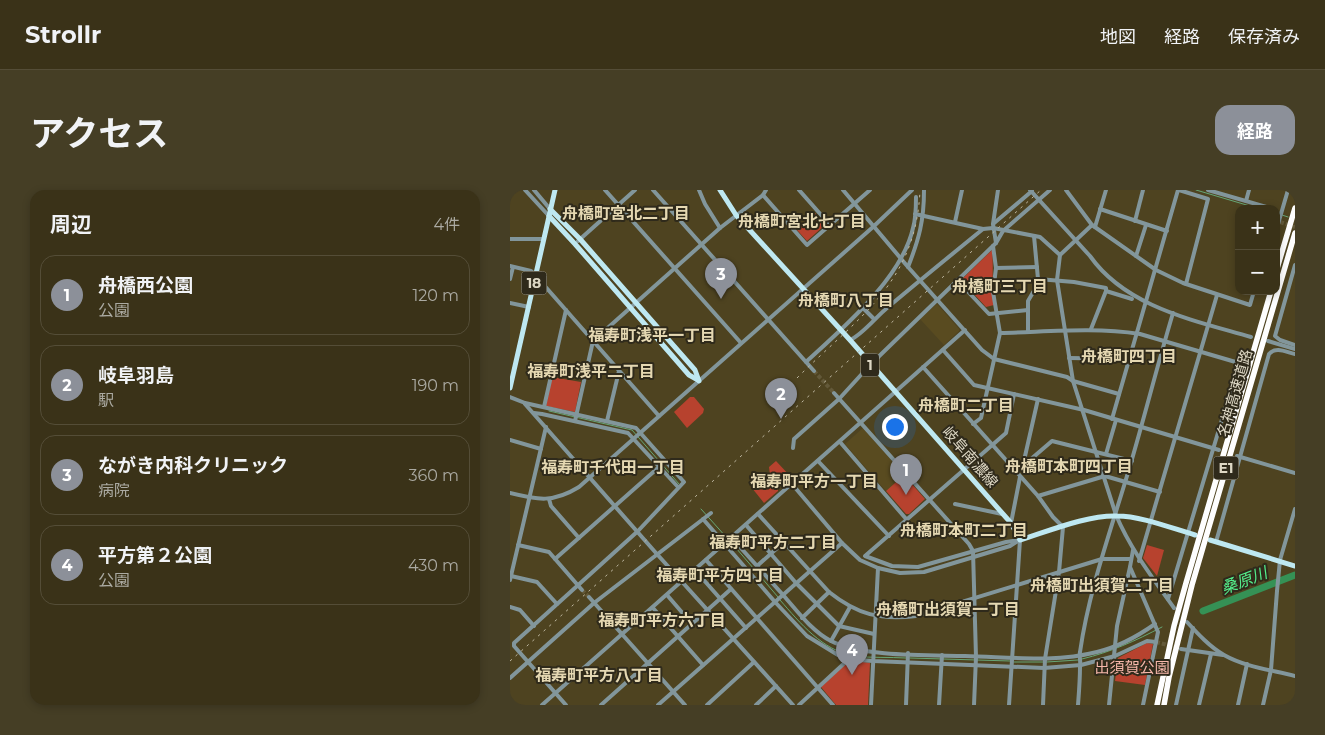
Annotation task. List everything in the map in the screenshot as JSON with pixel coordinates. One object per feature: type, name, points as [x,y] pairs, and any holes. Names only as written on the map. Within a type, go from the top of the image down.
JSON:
[{"type":"highway","points":[[1290,224],[1295,204]]},
{"type":"highway","points":[[1280,258],[1295,208]]},
{"type":"highway","name":"名神高速道路","points":[[1164,705],[1192,585],[1295,233]]},
{"type":"highway","name":"名神高速道路","points":[[1157,705],[1174,626],[1269,295]]},
{"type":"main road","name":"18","points":[[510,388],[511,376],[555,190]]},
{"type":"main road","name":"岐阜南濃線","points":[[720,190],[736,215],[850,340],[1011,523],[1020,540]]},
{"type":"main road","points":[[550,209],[580,239],[695,370],[698,380]]},
{"type":"main road","points":[[548,216],[575,244],[689,375],[698,380]]},
{"type":"main road","points":[[1020,540],[1093,518],[1116,516],[1133,517],[1195,535]]},
{"type":"main road","points":[[1213,541],[1295,566]]},
{"type":"street","points":[[525,190],[548,216]]},
{"type":"street","points":[[534,190],[550,209]]},
{"type":"street","points":[[605,190],[740,344]]},
{"type":"street","points":[[575,244],[635,190]]},
{"type":"street","points":[[653,190],[769,318],[814,371]]},
{"type":"street","points":[[699,190],[705,204],[720,228]]},
{"type":"street","points":[[576,417],[593,341],[720,228],[763,195],[766,190]]},
{"type":"street","points":[[799,190],[830,225]]},
{"type":"street","points":[[842,190],[919,280],[982,350],[994,359],[1067,377],[1073,381],[1119,394]]},
{"type":"street","points":[[763,195],[807,245],[870,190]]},
{"type":"street","points":[[510,493],[529,498],[549,499],[568,494],[591,477],[698,380],[874,227],[912,190]]},
{"type":"street","points":[[908,267],[924,215],[924,190]]},
{"type":"street","points":[[955,222],[962,190]]},
{"type":"street","points":[[973,424],[981,418],[1000,333],[994,292],[996,268],[993,226],[998,190]]},
{"type":"street","points":[[850,340],[857,336],[919,280],[983,229],[993,226],[1032,190],[1098,268],[1109,278],[1146,302],[1173,313],[1250,337]]},
{"type":"street","points":[[793,448],[794,439],[839,399],[870,365],[994,244],[1003,231],[1050,190]]},
{"type":"street","points":[[1066,190],[1094,226],[1166,277],[1250,305],[1253,295]]},
{"type":"street","points":[[1106,190],[1094,226],[1075,240],[1060,255],[1057,280],[1069,358],[1073,381],[1084,410],[1116,516],[1139,561],[1174,608]]},
{"type":"street","points":[[1135,221],[1143,190]]},
{"type":"street","points":[[1106,454],[1119,394],[1179,190],[1208,199],[1186,284]]},
{"type":"street","points":[[1210,190],[1260,205]]},
{"type":"street","points":[[1246,201],[1249,190]]},
{"type":"street","points":[[1280,220],[1288,190]]},
{"type":"street","points":[[806,362],[840,331],[890,274],[905,251],[913,228],[916,197]]},
{"type":"street","points":[[1100,209],[1166,231]]},
{"type":"street","points":[[915,214],[983,229]]},
{"type":"street","points":[[1136,256],[1146,224]]},
{"type":"street","points":[[993,226],[1003,231],[1040,237],[1060,255]]},
{"type":"street","points":[[1028,332],[1028,301],[1036,289],[1038,280],[1034,236]]},
{"type":"street","points":[[510,239],[543,239]]},
{"type":"street","points":[[1295,265],[1275,336],[1280,340],[1295,345]]},
{"type":"street","points":[[510,279],[511,266],[530,270],[659,416]]},
{"type":"street","points":[[996,268],[1037,267]]},
{"type":"street","points":[[957,280],[989,314],[1028,310]]},
{"type":"street","points":[[1038,280],[1057,280],[1106,288],[1091,329]]},
{"type":"street","points":[[1106,292],[1132,299]]},
{"type":"street","points":[[1139,561],[1217,295]]},
{"type":"street","points":[[510,303],[528,307]]},
{"type":"street","points":[[862,307],[874,319]]},
{"type":"street","points":[[544,407],[566,310]]},
{"type":"street","points":[[1078,705],[1080,660],[1102,559],[1116,516],[1119,497],[1132,461],[1173,313]]},
{"type":"street","points":[[1000,333],[1091,329],[1136,333],[1239,363],[1168,599]]},
{"type":"street","points":[[542,705],[965,330]]},
{"type":"street","points":[[1268,341],[1295,350]]},
{"type":"street","points":[[1213,541],[1269,354],[1276,349],[1295,354]]},
{"type":"street","points":[[943,350],[974,385],[1084,410],[1219,450]]},
{"type":"street","points":[[1069,358],[1129,360]]},
{"type":"street","points":[[923,368],[1038,496],[1053,517],[1063,527],[1059,572],[1045,663],[1043,705]]},
{"type":"street","points":[[607,422],[620,371]]},
{"type":"street","points":[[834,393],[969,544],[973,551],[976,660],[974,705]]},
{"type":"street","points":[[1014,394],[1006,433],[865,556],[876,562],[910,568],[927,565],[1006,542],[1020,540]]},
{"type":"street","points":[[510,397],[636,436],[684,482],[638,531],[513,644],[566,705]]},
{"type":"street","points":[[1023,465],[1038,399]]},
{"type":"street","points":[[525,403],[656,553],[793,705]]},
{"type":"street","points":[[534,413],[576,417],[636,428],[636,436],[659,466],[680,486]]},
{"type":"street","points":[[546,427],[511,578],[537,582],[557,604]]},
{"type":"street","points":[[510,440],[541,448]]},
{"type":"street","points":[[1016,472],[1052,441],[1132,461]]},
{"type":"street","points":[[840,442],[907,520]]},
{"type":"street","points":[[1238,457],[1295,474]]},
{"type":"street","points":[[818,461],[888,536]]},
{"type":"street","points":[[555,559],[659,466]]},
{"type":"street","points":[[1038,496],[1105,476],[1160,492]]},
{"type":"street","points":[[1011,523],[1020,477]]},
{"type":"street","points":[[792,484],[842,543],[860,560],[878,568],[900,573],[924,572],[1010,546],[1020,540]]},
{"type":"street","points":[[549,499],[551,506],[579,538]]},
{"type":"street","points":[[955,504],[1003,514]]},
{"type":"street","points":[[1263,705],[1271,670],[1280,560],[1295,509]]},
{"type":"street","points":[[758,514],[829,592],[850,607],[875,616],[894,618],[916,616],[1102,559],[1130,559]]},
{"type":"street","points":[[510,678],[594,603],[656,553],[707,516],[807,636],[838,655],[873,660],[908,661],[942,659],[1045,663],[1080,660],[1147,641],[1156,642]]},
{"type":"street","points":[[746,525],[796,583],[839,626],[874,634]]},
{"type":"street","points":[[728,540],[757,566],[802,618],[822,636],[856,649],[942,659],[1045,663],[1068,658],[1080,660],[1099,652],[1115,650],[1155,625]]},
{"type":"street","points":[[1009,705],[1020,540]]},
{"type":"street","points":[[757,566],[784,542]]},
{"type":"street","points":[[658,705],[842,543]]},
{"type":"street","points":[[518,545],[549,552],[582,590]]},
{"type":"street","points":[[1109,705],[1116,626],[1133,550]]},
{"type":"street","points":[[706,560],[833,705]]},
{"type":"street","points":[[1130,567],[1157,630],[1143,705]]},
{"type":"street","points":[[871,705],[878,568]]},
{"type":"street","points":[[695,570],[746,628]]},
{"type":"street","points":[[601,705],[731,589]]},
{"type":"street","points":[[802,618],[829,592]]},
{"type":"street","points":[[667,595],[692,624]]},
{"type":"street","points":[[589,597],[684,705]]},
{"type":"street","points":[[831,641],[850,607]]},
{"type":"street","points":[[510,608],[520,610],[534,626]]},
{"type":"street","points":[[653,608],[703,665]]},
{"type":"street","points":[[1187,622],[1211,646],[1224,655],[1247,664],[1295,676]]},
{"type":"street","points":[[1176,705],[1193,628]]},
{"type":"street","points":[[1181,649],[1224,655]]},
{"type":"street","points":[[906,705],[908,654]]},
{"type":"street","points":[[1199,705],[1211,654]]},
{"type":"street","points":[[798,705],[850,658]]},
{"type":"street","points":[[939,705],[942,659]]},
{"type":"street","points":[[707,705],[754,662]]},
{"type":"street","points":[[1238,705],[1247,664]]},
{"type":"street","points":[[756,705],[776,686]]},
{"type":"shaded area","points":[[937,304],[959,329],[944,345],[920,319]]},
{"type":"shaded area","points":[[863,428],[904,475],[886,491],[845,444]]},
{"type":"green space","points":[[815,213],[825,225],[807,241],[797,230]]},
{"type":"green space","points":[[992,250],[994,305],[986,307],[961,280]]},
{"type":"green space","points":[[552,377],[581,382],[575,412],[546,406]]},
{"type":"green space","points":[[690,397],[694,397],[704,409],[703,413],[687,428],[674,412]]},
{"type":"green space","points":[[776,461],[792,477],[791,480],[786,482],[770,475],[769,467]]},
{"type":"green space","points":[[904,475],[925,499],[909,514],[906,514],[886,491]]},
{"type":"green space","points":[[763,480],[778,487],[778,491],[764,503],[752,488]]},
{"type":"green space","points":[[1147,545],[1164,550],[1157,576],[1143,558]]},
{"type":"green space","name":"出須賀公園","points":[[1147,643],[1153,644],[1145,685],[1115,681],[1118,658]]},
{"type":"green space","points":[[850,660],[870,663],[868,705],[836,705],[821,687]]},
{"type":"waterway","points":[[1196,190],[1247,205]]},
{"type":"waterway","points":[[1280,214],[1288,217]]},
{"type":"waterway","points":[[549,411],[632,430],[679,484]]},
{"type":"waterway","points":[[701,509],[727,538]]},
{"type":"waterway","points":[[730,541],[778,597]]},
{"type":"waterway","name":"桑原川","points":[[1203,611],[1295,575]]},
{"type":"waterway","points":[[780,600],[813,635],[842,653],[854,656],[906,658]]},
{"type":"waterway","points":[[1082,659],[1123,646],[1162,627]]},
{"type":"waterway","points":[[910,658],[1010,661]]},
{"type":"waterway","points":[[1047,662],[1078,660]]},
{"type":"waterway","points":[[1014,662],[1043,662]]},
{"type":"tunnel","points":[[1280,222],[1295,227]]},
{"type":"tunnel","points":[[814,371],[834,393]]},
{"type":"tunnel","points":[[582,590],[589,597]]},
{"type":"tunnel","points":[[1156,642],[1179,648]]},
{"type":"railway","points":[[797,378],[861,317],[880,297],[895,275],[908,251],[916,223],[920,190]]},
{"type":"railway","points":[[510,661],[1041,190]]},
{"type":"place","name":"ながき内科クリニック","points":[[721,299]]},
{"type":"place","name":"岐阜羽島","points":[[781,419]]},
{"type":"place","name":"舟橋西公園","points":[[906,495]]},
{"type":"place","name":"平方第２公園","points":[[852,675]]},
{"type":"district","name":"舟橋町宮北二丁目","points":[[626,213]]},
{"type":"district","name":"舟橋町宮北七丁目","points":[[802,221]]},
{"type":"district","name":"舟橋町三丁目","points":[[1000,286]]},
{"type":"district","name":"舟橋町八丁目","points":[[846,300]]},
{"type":"district","name":"福寿町浅平一丁目","points":[[652,335]]},
{"type":"district","name":"舟橋町四丁目","points":[[1129,356]]},
{"type":"district","name":"福寿町浅平二丁目","points":[[591,371]]},
{"type":"district","name":"舟橋町二丁目","points":[[966,405]]},
{"type":"district","name":"舟橋町本町四丁目","points":[[1069,466]]},
{"type":"district","name":"福寿町千代田一丁目","points":[[613,467]]},
{"type":"district","name":"福寿町平方一丁目","points":[[814,481]]},
{"type":"district","name":"舟橋町本町二丁目","points":[[964,530]]},
{"type":"district","name":"福寿町平方二丁目","points":[[773,542]]},
{"type":"district","name":"福寿町平方四丁目","points":[[720,575]]},
{"type":"district","name":"舟橋町出須賀二丁目","points":[[1102,585]]},
{"type":"district","name":"舟橋町出須賀一丁目","points":[[948,609]]},
{"type":"district","name":"福寿町平方六丁目","points":[[662,620]]},
{"type":"district","name":"福寿町平方八丁目","points":[[599,675]]}]
